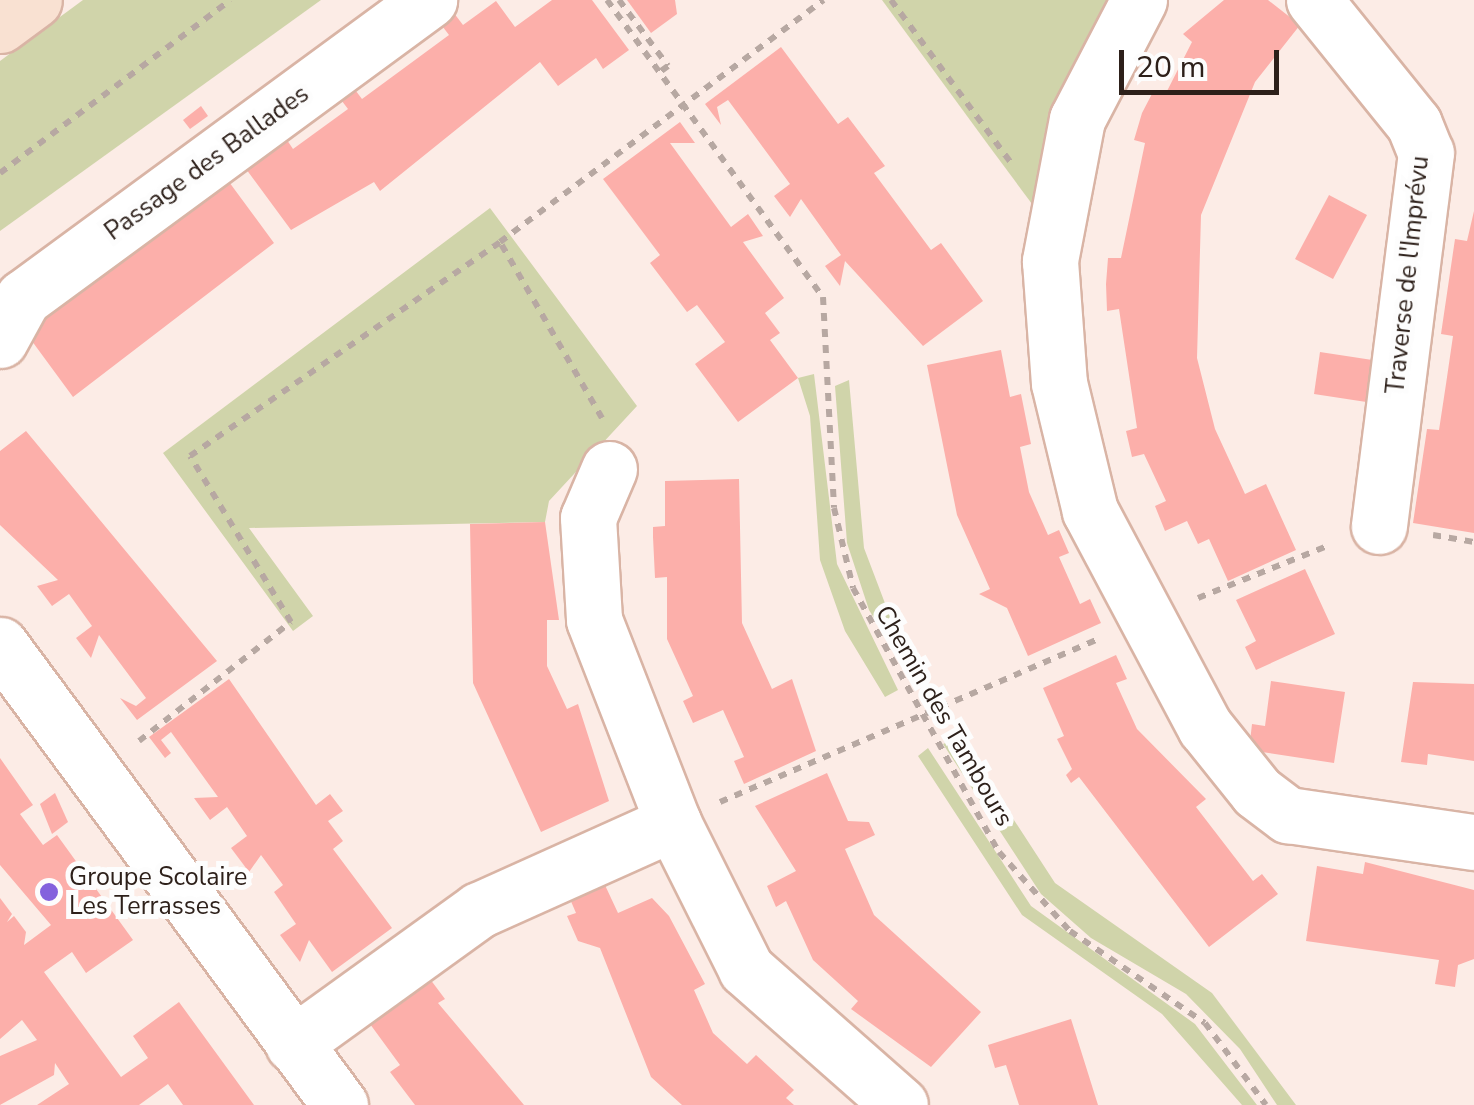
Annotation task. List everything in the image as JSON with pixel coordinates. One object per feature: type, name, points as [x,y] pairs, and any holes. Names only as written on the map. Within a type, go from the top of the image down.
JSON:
[{"type":"main road","points":[[0,25],[34,0]]},
{"type":"street","name":"Passage des Ballades","points":[[0,340],[23,298],[429,0]]},
{"type":"street","points":[[1139,0],[1077,119],[1055,222],[1049,309],[1069,446],[1090,511],[1226,760],[1288,814],[1474,842]]},
{"type":"street","name":"Traverse de l'Imprévu","points":[[1314,0],[1414,124],[1426,153],[1379,526]]},
{"type":"street","points":[[609,469],[588,518],[594,620],[673,822],[746,969],[900,1105]]},
{"type":"street","points":[[0,646],[340,1105]]},
{"type":"street","points":[[293,1044],[479,910],[673,822]]},
{"type":"path","points":[[0,173],[230,0]]},
{"type":"path","name":"Chemin des Tambours","points":[[607,0],[689,106],[823,298],[839,543],[862,616],[920,716],[1020,881],[1070,931],[1205,1023],[1266,1105]]},
{"type":"path","points":[[619,0],[668,66],[661,72]]},
{"type":"path","points":[[96,775],[291,622],[190,456],[689,106],[823,0]]},
{"type":"path","points":[[891,0],[1055,222]]},
{"type":"path","points":[[500,242],[602,413],[609,469]]},
{"type":"path","points":[[673,822],[1150,616],[1379,526],[1474,542]]},
{"type":"green space","points":[[83,0],[321,0],[0,231],[0,61]]},
{"type":"green space","points":[[882,0],[1116,0],[1035,208],[989,146]]},
{"type":"green space","points":[[490,208],[637,406],[549,501],[545,522],[249,528],[313,616],[293,631],[163,453]]},
{"type":"green space","points":[[814,374],[837,564],[898,690],[885,697],[845,631],[820,560],[810,416],[798,378]]},
{"type":"green space","points":[[849,380],[864,548],[894,627],[928,677],[914,682],[869,610],[847,543],[835,386]]},
{"type":"green space","points":[[960,737],[1055,883],[1212,993],[1296,1105],[1277,1105],[1240,1049],[1186,994],[1091,938],[1041,894],[943,744]]},
{"type":"green space","points":[[928,748],[1031,906],[1195,1024],[1257,1105],[1242,1105],[1162,1014],[1022,915],[918,756]]},
{"type":"building","points":[[444,0],[463,25],[496,1],[515,27],[552,0],[592,0],[629,50],[603,69],[596,58],[558,86],[540,62],[380,191],[374,182],[291,230],[235,154],[254,164],[287,140],[293,149],[348,109],[329,84],[343,74],[362,99],[449,35],[430,10]]},
{"type":"building","points":[[627,0],[675,0],[677,14],[651,33]]},
{"type":"building","points":[[1224,0],[1268,0],[1300,25],[1255,82],[1201,215],[1197,358],[1215,429],[1245,494],[1266,484],[1296,550],[1228,581],[1209,539],[1198,544],[1187,521],[1165,531],[1155,506],[1166,501],[1144,454],[1132,457],[1126,431],[1137,428],[1119,309],[1107,311],[1106,284],[1108,258],[1121,258],[1145,143],[1134,140],[1142,113],[1154,90],[1165,95],[1192,42],[1183,34]]},
{"type":"building","points":[[781,47],[838,124],[848,117],[885,166],[874,173],[931,250],[941,243],[983,301],[923,346],[845,261],[840,286],[825,266],[841,255],[801,199],[790,217],[774,196],[790,184],[751,131],[728,100],[717,107],[721,125],[705,104]]},
{"type":"building","points":[[201,106],[208,116],[190,129],[183,120]]},
{"type":"building","points":[[680,122],[695,143],[670,143],[731,227],[748,214],[763,236],[743,242],[784,298],[765,313],[780,333],[770,340],[798,378],[738,422],[695,364],[725,342],[697,305],[687,312],[650,263],[660,255],[603,179]]},
{"type":"building","points":[[218,167],[274,243],[73,397],[26,333],[63,306],[56,297],[77,296],[143,247],[136,238],[146,220],[158,236],[219,191]]},
{"type":"building","points":[[1329,195],[1367,215],[1333,279],[1295,259]]},
{"type":"building","points":[[1474,211],[1474,533],[1413,523],[1427,429],[1439,430],[1446,384],[1453,336],[1441,334],[1455,239],[1467,241]]},
{"type":"building","points":[[1001,350],[1010,397],[1021,394],[1031,444],[1020,447],[1029,492],[1048,535],[1059,530],[1069,553],[1059,557],[1080,604],[1090,599],[1101,623],[1028,656],[1007,608],[979,594],[990,589],[957,515],[927,365]]},
{"type":"building","points":[[1320,352],[1392,363],[1386,405],[1314,394]]},
{"type":"building","points":[[26,431],[217,661],[137,720],[120,698],[136,706],[146,698],[99,635],[91,658],[76,638],[92,626],[69,594],[52,606],[37,586],[58,580],[0,525],[0,451]]},
{"type":"building","points":[[739,479],[742,623],[772,689],[792,679],[816,751],[744,784],[734,761],[744,757],[723,710],[693,723],[683,701],[693,696],[667,639],[667,577],[655,578],[653,537],[653,527],[665,526],[665,481]]},
{"type":"building","points":[[545,522],[559,620],[547,620],[547,666],[567,709],[578,704],[609,801],[541,832],[473,683],[470,524]]},
{"type":"building","points":[[1305,569],[1335,634],[1256,670],[1245,647],[1256,641],[1236,600]]},
{"type":"building","points":[[1116,655],[1127,679],[1116,683],[1137,729],[1206,799],[1196,807],[1253,881],[1262,874],[1278,894],[1209,947],[1079,777],[1071,783],[1066,775],[1072,769],[1057,739],[1064,736],[1043,688]]},
{"type":"building","points":[[229,679],[316,805],[330,794],[343,811],[328,821],[343,841],[333,849],[392,928],[332,972],[309,940],[300,962],[280,935],[296,924],[274,892],[283,885],[261,855],[249,872],[231,848],[247,836],[227,807],[210,820],[194,798],[218,797],[171,732],[161,740],[171,753],[165,758],[149,737]]},
{"type":"building","points":[[1271,681],[1345,692],[1334,763],[1249,750],[1252,724],[1265,726]]},
{"type":"building","points":[[1413,682],[1474,684],[1474,761],[1428,754],[1427,765],[1401,762]]},
{"type":"building","name":"Groupe Scolaire Les Terrasses","points":[[0,758],[33,805],[20,814],[43,845],[57,835],[133,940],[86,973],[72,952],[44,972],[121,1077],[148,1058],[133,1036],[179,1002],[254,1105],[183,1105],[168,1084],[139,1105],[37,1105],[69,1084],[55,1063],[54,1075],[0,1105],[0,1056],[37,1040],[22,1020],[0,1039],[0,898],[12,914],[7,922],[14,916],[26,932],[24,945],[51,925],[0,865]]},
{"type":"building","points":[[827,773],[848,821],[869,822],[875,835],[845,849],[874,915],[981,1012],[931,1067],[851,1009],[858,1001],[813,960],[786,901],[776,907],[767,886],[796,871],[755,806]]},
{"type":"building","points":[[55,793],[68,822],[52,834],[40,804]]},
{"type":"building","points":[[1365,862],[1474,890],[1474,959],[1458,965],[1455,987],[1435,984],[1439,960],[1306,941],[1317,866],[1363,874]]},
{"type":"building","points":[[604,883],[618,913],[652,898],[669,916],[705,984],[694,990],[713,1033],[747,1064],[756,1055],[794,1090],[786,1098],[794,1105],[682,1105],[651,1077],[600,948],[578,941],[567,916],[576,913],[570,899]]},
{"type":"building","points":[[430,979],[445,999],[438,1003],[524,1105],[415,1105],[390,1072],[400,1065],[370,1024]]},
{"type":"building","points":[[1071,1019],[1098,1105],[1019,1105],[1006,1065],[995,1068],[988,1045]]},
{"type":"place","name":"Groupe Scolaire Les Terrasses","points":[[49,892]]}]
